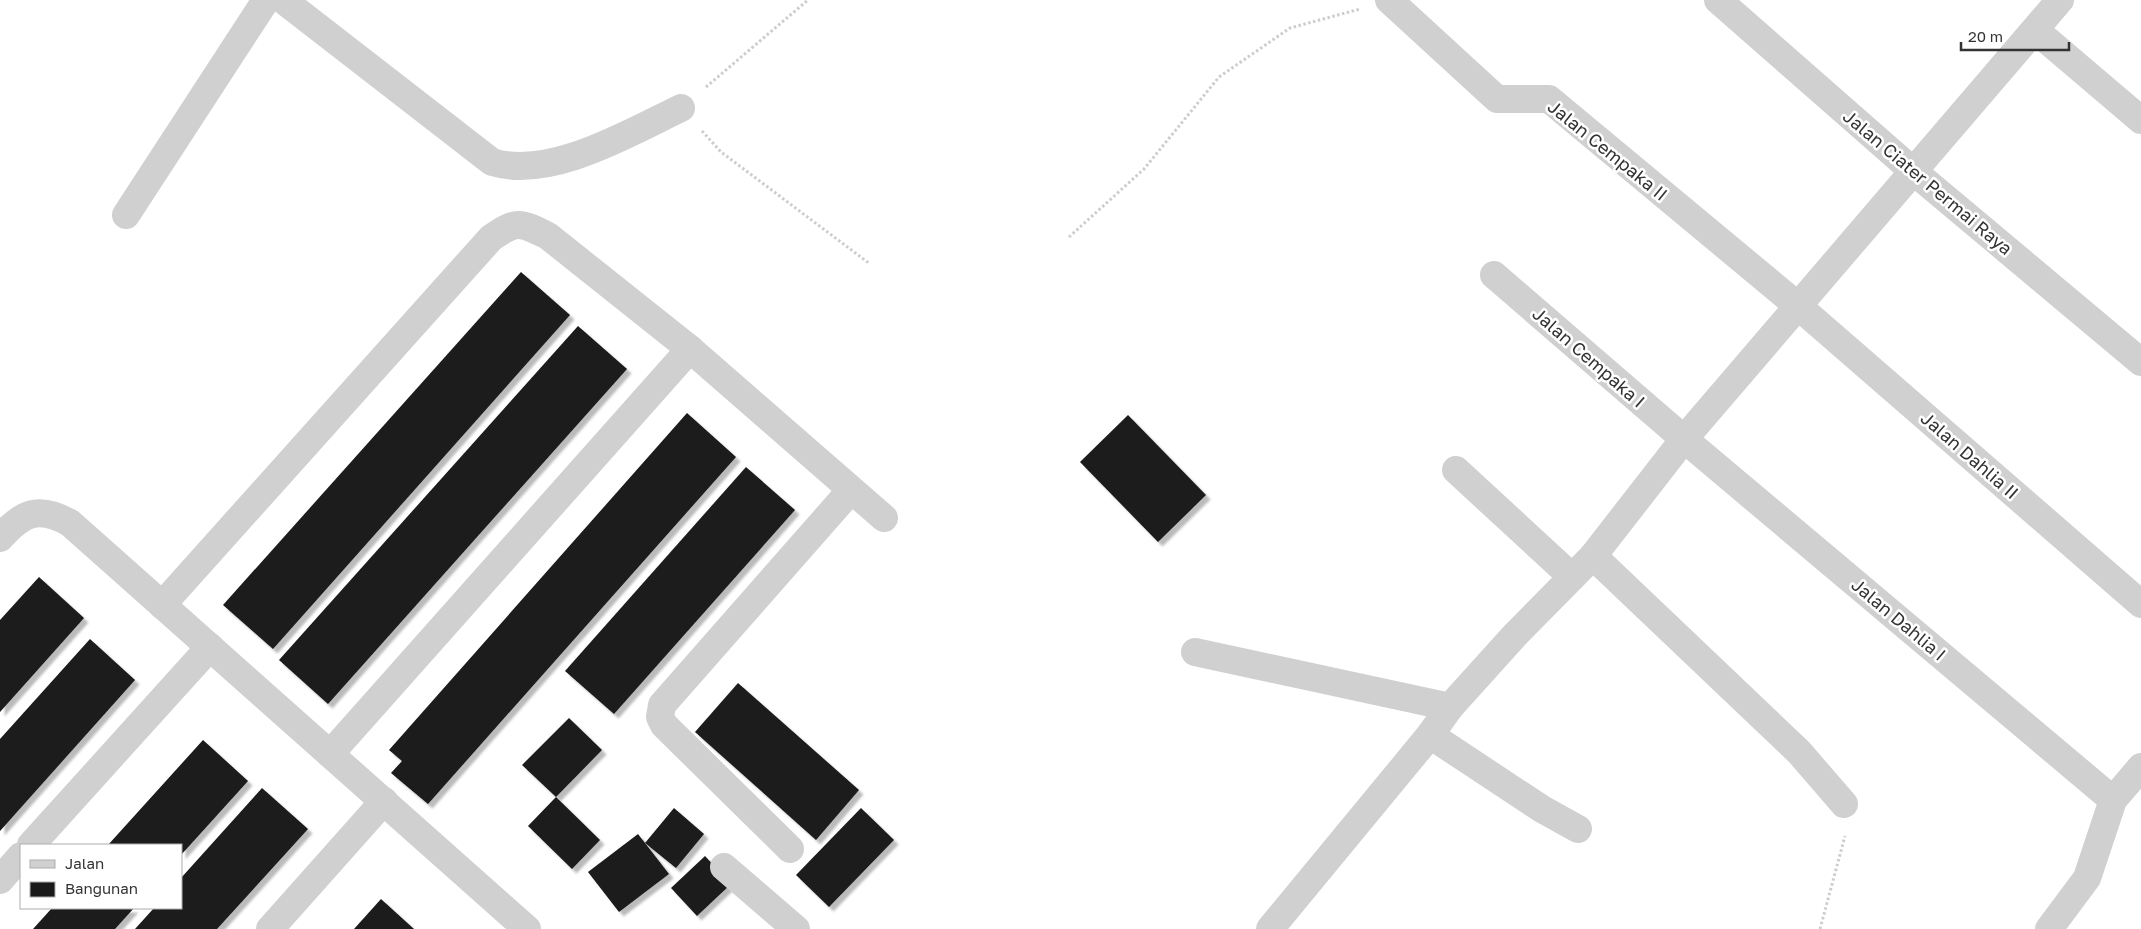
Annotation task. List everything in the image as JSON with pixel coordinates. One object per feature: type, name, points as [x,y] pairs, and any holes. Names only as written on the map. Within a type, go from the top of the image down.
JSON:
[{"type":"street","points":[[126,214],[266,0]]},
{"type":"street","points":[[283,0],[492,162],[508,167],[523,167],[580,156],[681,108]]},
{"type":"street","name":"Jalan Cempaka II","points":[[1389,0],[1497,98],[1549,99],[1798,306]]},
{"type":"street","name":"Jalan Ciater Permai Raya","points":[[1718,0],[1913,171],[2141,362]]},
{"type":"street","points":[[1270,929],[1430,735],[1450,707],[1593,556],[1684,439],[2060,0]]},
{"type":"street","points":[[2035,30],[2141,120]]},
{"type":"street","points":[[162,605],[491,238],[510,225],[527,225],[548,236],[690,349],[884,518]]},
{"type":"street","name":"Jalan Cempaka I","points":[[1494,275],[1684,439]]},
{"type":"street","name":"Jalan Dahlia II","points":[[1798,306],[2141,604]]},
{"type":"street","points":[[330,754],[690,349]]},
{"type":"street","name":"Jalan Dahlia I","points":[[1684,439],[2113,800]]},
{"type":"street","points":[[1456,470],[1572,577]]},
{"type":"street","points":[[790,849],[664,725],[660,717],[662,705],[851,490]]},
{"type":"street","points":[[0,538],[15,522],[24,516],[49,514],[60,517],[70,523],[527,929]]},
{"type":"street","points":[[1593,556],[1799,752],[1844,804]]},
{"type":"street","points":[[32,844],[210,647]]},
{"type":"street","points":[[1195,652],[1450,707]]},
{"type":"street","points":[[1430,735],[1542,809],[1578,829]]},
{"type":"street","points":[[2049,929],[2087,878],[2113,800],[2141,767]]},
{"type":"street","points":[[270,929],[384,801]]},
{"type":"street","points":[[0,880],[20,857]]},
{"type":"street","points":[[724,867],[796,929]]},
{"type":"path","points":[[808,0],[681,108],[721,152],[870,264]]},
{"type":"path","points":[[1069,237],[1144,169],[1219,77],[1290,28],[1389,0]]},
{"type":"path","points":[[1820,929],[1849,822],[1844,804]]},
{"type":"building","points":[[521,272],[570,315],[273,649],[223,605]]},
{"type":"building","points":[[578,326],[627,369],[328,704],[279,660]]},
{"type":"building","points":[[687,413],[736,457],[428,804],[391,773],[402,761],[389,750]]},
{"type":"building","points":[[1128,415],[1206,495],[1158,542],[1080,462]]},
{"type":"building","points":[[746,467],[795,510],[614,714],[565,671]]},
{"type":"building","points":[[39,577],[84,618],[0,712],[0,620]]},
{"type":"building","points":[[90,639],[135,680],[0,831],[0,739]]},
{"type":"building","points":[[738,683],[859,790],[816,840],[695,732]]},
{"type":"building","points":[[569,718],[602,750],[556,797],[522,765]]},
{"type":"building","points":[[203,740],[248,781],[182,854],[182,844],[109,844]]},
{"type":"building","points":[[262,788],[308,829],[217,929],[135,929],[153,909],[182,909],[182,877]]},
{"type":"building","points":[[556,797],[600,840],[572,869],[528,826]]},
{"type":"building","points":[[674,808],[704,834],[676,868],[645,843]]},
{"type":"building","points":[[861,808],[894,840],[829,907],[796,875]]},
{"type":"building","points":[[638,834],[669,874],[619,912],[588,872]]},
{"type":"building","points":[[705,856],[731,884],[697,916],[671,888]]},
{"type":"building","points":[[381,899],[414,929],[354,929]]},
{"type":"building","points":[[51,909],[133,909],[115,929],[33,929]]}]
